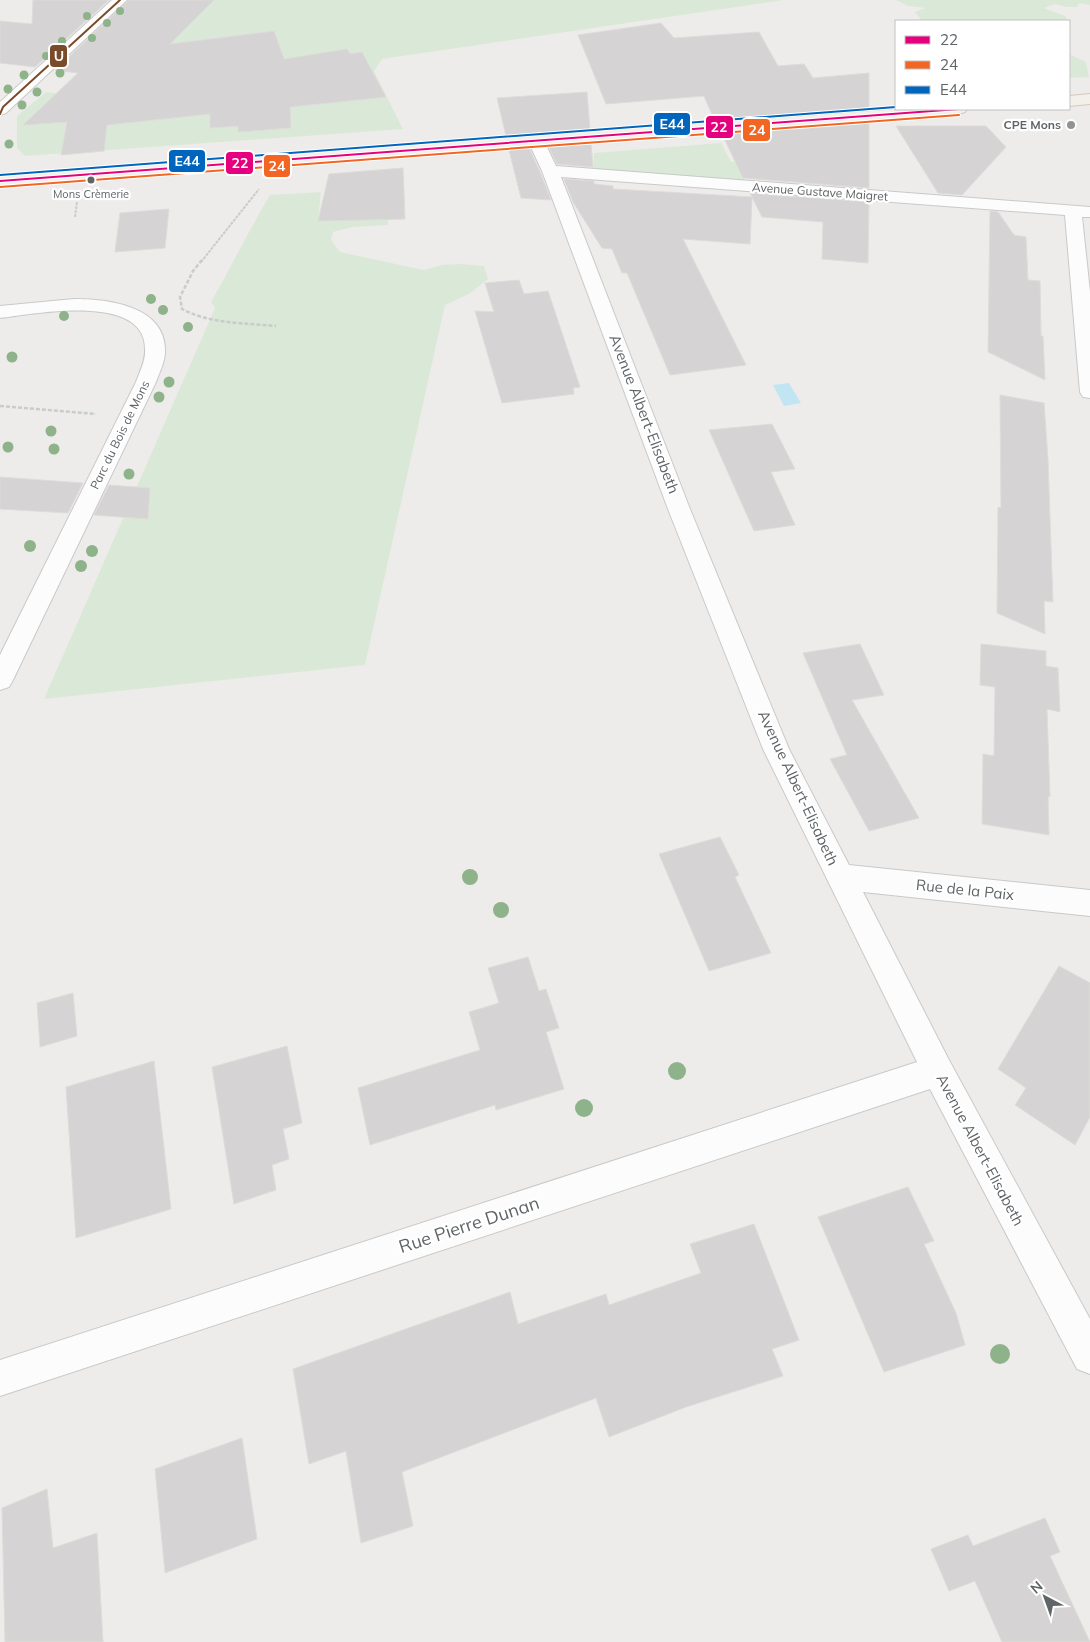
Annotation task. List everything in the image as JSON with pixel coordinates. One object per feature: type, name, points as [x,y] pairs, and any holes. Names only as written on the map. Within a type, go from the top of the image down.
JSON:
[{"type":"main road","points":[[1070,101],[1090,99]]},
{"type":"main road","points":[[0,181],[946,110]]},
{"type":"street","points":[[1,111],[120,0]]},
{"type":"street","name":"Avenue Albert-Elisabeth","points":[[536,141],[550,171],[680,509],[776,749],[938,1071],[1090,1356]]},
{"type":"street","name":"Avenue Gustave Maigret","points":[[550,171],[1082,211]]},
{"type":"street","points":[[1082,211],[1090,392]]},
{"type":"street","name":"Parc du Bois de Mons","points":[[0,312],[92,304],[121,310],[138,319],[150,330],[156,347],[146,382],[0,680]]},
{"type":"street","name":"Rue de la Paix","points":[[841,878],[1090,903]]},
{"type":"street","name":"Rue Pierre Dunan","points":[[0,1378],[938,1071]]},
{"type":"path","points":[[261,162],[263,180],[258,191],[198,265],[180,297],[182,308],[195,316],[276,326]]},
{"type":"path","points":[[0,406],[129,417]]},
{"type":"green space","points":[[140,0],[784,0],[382,59],[374,71],[403,129],[25,156],[17,148],[17,116],[46,92],[116,100],[97,40]]},
{"type":"green space","points":[[896,0],[1090,0],[1090,5],[1079,3],[1077,7],[1066,7],[1055,4],[1044,8],[1065,16],[1067,20],[921,20],[915,12],[925,8],[908,6]]},
{"type":"green space","points":[[1070,54],[1086,62],[1089,77],[1070,78]]},
{"type":"green space","points":[[721,143],[731,162],[742,161],[744,184],[593,172],[594,153]]},
{"type":"green space","points":[[321,192],[318,221],[340,220],[386,200],[388,225],[353,227],[333,232],[331,240],[340,252],[424,270],[442,265],[484,266],[488,279],[469,294],[445,305],[365,665],[44,699],[215,308],[211,302],[247,235],[270,195]]},
{"type":"water","points":[[789,383],[801,403],[784,406],[773,385]]},
{"type":"building","points":[[33,0],[109,0],[35,67],[0,63],[0,21],[32,24]]},
{"type":"building","points":[[129,0],[214,0],[170,44],[274,31],[284,59],[347,49],[350,54],[362,52],[386,97],[290,107],[291,128],[238,132],[238,126],[210,128],[210,114],[107,125],[104,151],[61,155],[67,122],[23,125],[78,73],[55,70]]},
{"type":"building","points":[[661,23],[674,38],[759,32],[778,66],[804,64],[813,78],[869,73],[869,109],[715,121],[704,96],[606,104],[578,35]]},
{"type":"building","points":[[587,92],[590,130],[506,136],[497,98]]},
{"type":"building","points":[[869,123],[869,188],[743,178],[722,134]]},
{"type":"building","points":[[896,126],[986,126],[1006,147],[962,195],[938,193]]},
{"type":"building","points":[[591,144],[593,167],[557,164],[549,147]]},
{"type":"building","points":[[529,148],[551,200],[521,198],[509,150]]},
{"type":"building","points":[[403,168],[405,219],[318,221],[329,174]]},
{"type":"building","points":[[564,179],[594,181],[594,184],[613,186],[613,189],[752,197],[750,244],[683,239],[746,365],[670,375],[627,273],[622,273],[612,249],[602,248],[573,202]]},
{"type":"building","points":[[750,193],[869,202],[868,263],[822,259],[823,222],[762,217]]},
{"type":"building","points":[[169,209],[165,248],[115,252],[120,213]]},
{"type":"building","points":[[990,211],[998,212],[1014,235],[1026,237],[1028,280],[1040,281],[1041,336],[1043,336],[1045,380],[988,352]]},
{"type":"building","points":[[519,280],[524,294],[548,291],[580,387],[573,388],[574,394],[502,403],[475,311],[494,312],[485,283]]},
{"type":"building","points":[[1000,395],[1044,403],[1053,602],[1044,601],[1045,634],[997,613],[998,507],[1001,508]]},
{"type":"building","points":[[772,424],[795,469],[771,472],[795,525],[754,531],[709,430]]},
{"type":"building","points":[[0,477],[83,483],[68,513],[0,509]]},
{"type":"building","points":[[109,485],[150,488],[148,519],[94,515]]},
{"type":"building","points":[[860,644],[884,695],[852,700],[919,818],[869,831],[830,759],[847,755],[803,653]]},
{"type":"building","points":[[981,644],[1046,651],[1046,666],[1058,668],[1060,712],[1047,709],[1050,797],[1048,796],[1049,835],[982,824],[983,754],[994,756],[995,687],[980,685]]},
{"type":"building","points":[[720,837],[739,875],[735,877],[771,953],[709,971],[659,854]]},
{"type":"building","points":[[528,957],[539,991],[546,989],[559,1028],[546,1032],[564,1089],[496,1110],[495,1105],[370,1145],[358,1088],[480,1050],[469,1012],[499,1003],[488,968]]},
{"type":"building","points":[[1059,966],[1090,983],[1090,1117],[1075,1145],[1015,1105],[1026,1088],[998,1069]]},
{"type":"building","points":[[73,993],[77,1036],[40,1047],[37,1003]]},
{"type":"building","points":[[287,1046],[302,1123],[283,1129],[289,1159],[272,1165],[276,1190],[234,1204],[212,1067]]},
{"type":"building","points":[[154,1061],[171,1209],[76,1238],[66,1087]]},
{"type":"building","points":[[908,1187],[934,1241],[924,1244],[956,1313],[965,1345],[884,1372],[818,1217]]},
{"type":"building","points":[[754,1224],[799,1340],[772,1349],[783,1376],[686,1407],[609,1437],[596,1398],[402,1472],[413,1526],[361,1543],[346,1451],[309,1464],[293,1369],[510,1292],[518,1324],[606,1294],[609,1305],[701,1273],[690,1244]]},
{"type":"building","points":[[242,1438],[257,1539],[165,1573],[155,1469]]},
{"type":"building","points":[[47,1489],[53,1548],[97,1533],[103,1642],[5,1642],[2,1508]]},
{"type":"building","points":[[1045,1518],[1060,1552],[1050,1556],[1090,1642],[1002,1642],[975,1581],[949,1591],[931,1549],[968,1535],[973,1546]]},
{"type":"transit line","name":"U","points":[[0,114],[3,107],[120,0]]},
{"type":"transit line","name":"E44","points":[[0,175],[895,107]]},
{"type":"transit line","name":"22","points":[[0,181],[946,110]]},
{"type":"transit line","name":"24","points":[[0,187],[959,115]]},
{"type":"place","name":"CPE Mons","points":[[1071,125]]},
{"type":"place","name":"Mons Crèmerie","points":[[91,180]]}]
